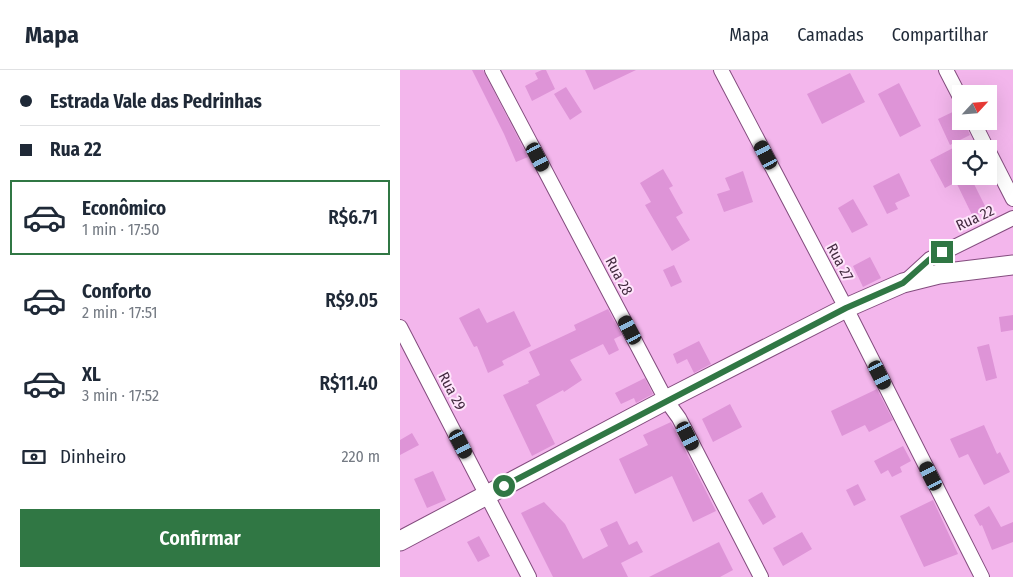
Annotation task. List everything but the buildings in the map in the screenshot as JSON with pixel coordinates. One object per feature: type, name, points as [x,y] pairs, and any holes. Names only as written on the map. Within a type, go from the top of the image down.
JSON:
[{"type":"main road","points":[[400,541],[666,400],[846,308],[903,283],[939,274],[1013,265]]},
{"type":"street","name":"Rua 28","points":[[492,70],[666,400],[679,418],[761,577]]},
{"type":"street","name":"Rua 27","points":[[721,70],[846,308],[982,577]]},
{"type":"street","points":[[946,70],[954,85]]},
{"type":"street","points":[[997,168],[1013,199]]},
{"type":"street","name":"Rua 22","points":[[903,283],[930,259],[1013,218]]},
{"type":"street","name":"Rua 29","points":[[400,327],[529,577]]},
{"type":"route","points":[[504,486],[846,308],[903,283],[930,259],[942,252]]}]
